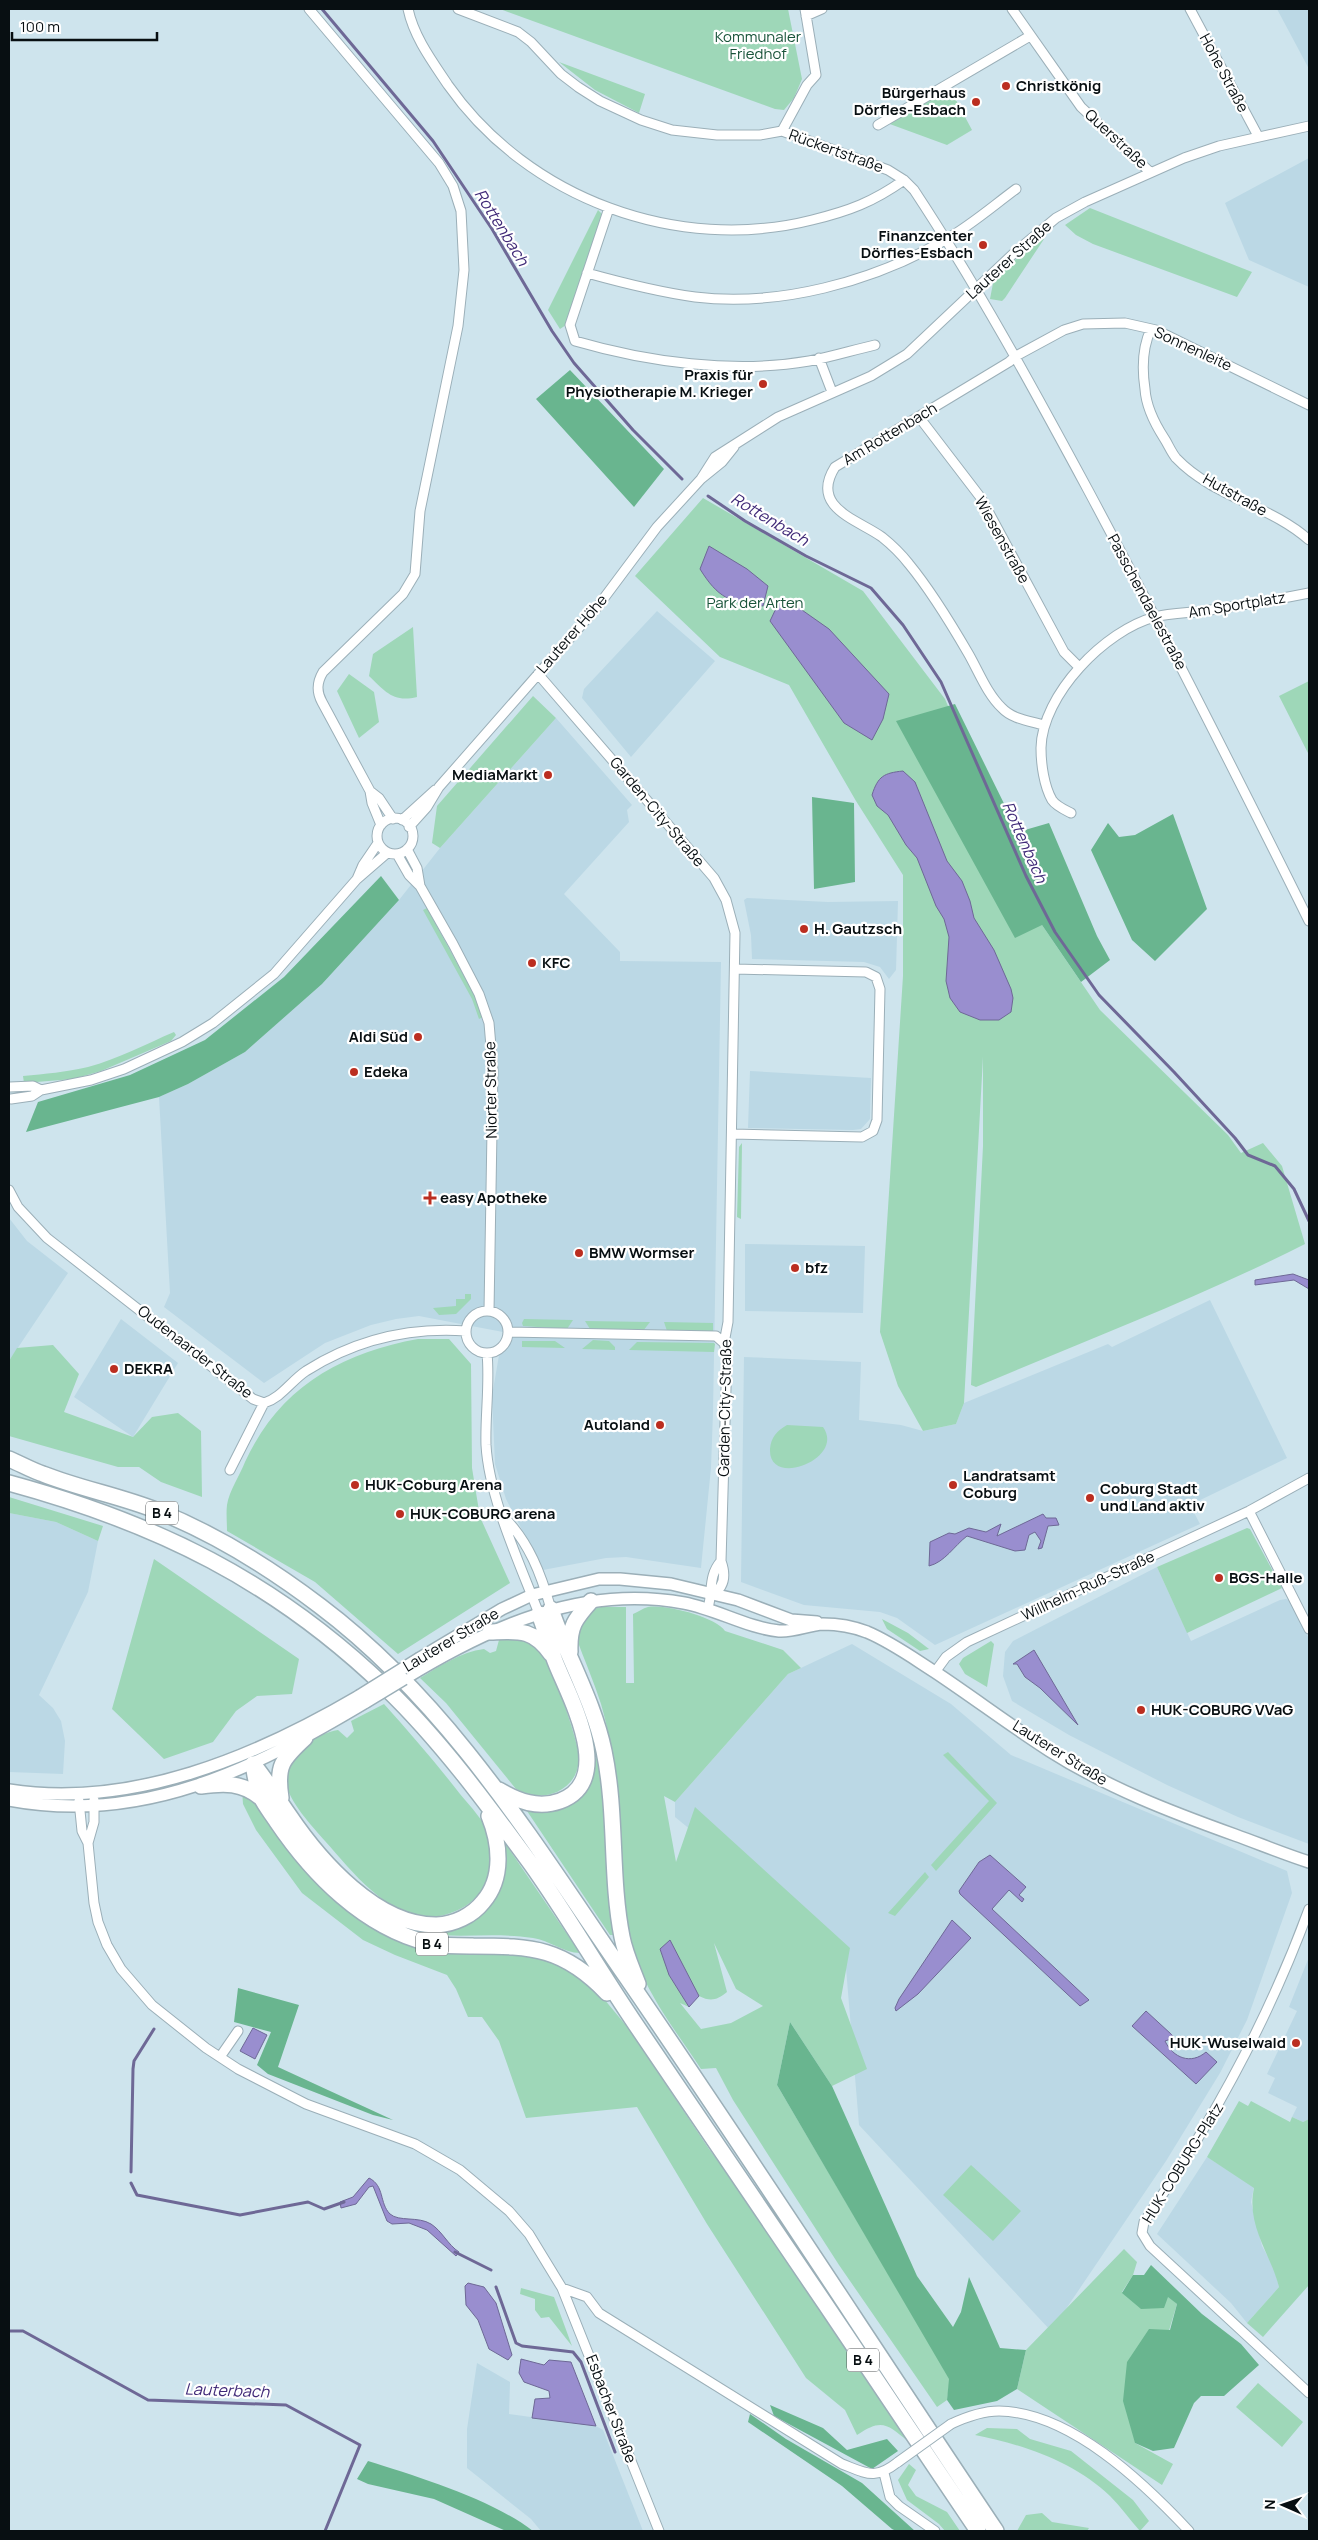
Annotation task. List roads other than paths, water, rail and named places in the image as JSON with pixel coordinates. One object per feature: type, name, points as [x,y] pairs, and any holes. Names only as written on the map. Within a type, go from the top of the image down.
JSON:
[{"type":"highway","points":[[9,1459],[42,1474]]},
{"type":"highway","points":[[9,1468],[42,1474]]},
{"type":"highway","name":"B 4","points":[[42,1474],[158,1511],[216,1539],[273,1572],[321,1607],[397,1672],[448,1728],[496,1788],[651,2012],[996,2531]]},
{"type":"highway","name":"B 4","points":[[9,1483],[90,1506],[141,1526],[203,1555],[266,1592],[314,1627],[388,1689],[446,1754],[532,1866],[635,2024],[978,2531]]},
{"type":"highway","points":[[570,1658],[571,1629],[574,1620],[591,1601]]},
{"type":"highway","points":[[496,1788],[514,1799],[536,1805],[549,1804],[563,1800],[575,1790],[583,1779],[587,1764],[585,1738],[554,1659],[545,1611]]},
{"type":"highway","points":[[545,1611],[570,1658],[597,1723],[604,1751],[613,1812],[617,1898],[622,1939],[651,2012]]},
{"type":"highway","points":[[490,1632],[518,1631],[533,1635],[542,1641],[554,1659]]},
{"type":"highway","points":[[288,1816],[281,1798],[279,1773],[287,1754],[305,1738]]},
{"type":"highway","points":[[250,1758],[268,1782],[288,1816],[308,1841],[352,1888],[402,1920],[422,1925],[441,1924],[469,1915],[483,1904],[492,1890],[499,1863],[497,1840],[482,1801]]},
{"type":"highway","points":[[250,1758],[261,1798]]},
{"type":"highway","points":[[201,1786],[233,1784],[245,1786],[261,1798]]},
{"type":"highway","name":"B 4","points":[[261,1798],[303,1857],[348,1901],[371,1919],[398,1933],[429,1943],[516,1947],[537,1949],[556,1955],[572,1962],[592,1978],[635,2024]]},
{"type":"street","points":[[309,9],[448,176],[461,211],[464,241],[464,270],[458,326],[423,491],[415,574],[403,594],[323,672],[319,679],[319,696],[370,791],[372,803],[381,824],[377,833],[378,843],[387,853],[397,854],[407,849],[412,840],[409,826],[397,819],[379,798],[370,791]]},
{"type":"street","points":[[408,9],[410,19],[427,54],[475,118],[518,158],[581,196],[609,208],[652,222],[680,227],[743,230],[785,227],[842,213],[879,198],[904,180]]},
{"type":"street","name":"Rückertstraße","points":[[458,9],[518,32],[531,42],[561,74],[578,87],[600,101],[641,120],[672,130],[717,135],[760,135],[782,131],[888,170],[904,180],[914,190],[977,288]]},
{"type":"street","points":[[782,131],[807,85],[816,75],[805,12],[822,9]]},
{"type":"street","name":"Querstraße","points":[[1012,9],[1081,107],[1150,172]]},
{"type":"street","name":"Hohe Straße","points":[[1190,9],[1258,136]]},
{"type":"street","points":[[878,124],[1030,36]]},
{"type":"street","name":"Lauterer Straße","points":[[701,480],[722,462],[735,445],[778,417],[871,376],[907,354],[977,288],[1056,218],[1150,172],[1219,146],[1309,126]]},
{"type":"street","points":[[587,273],[643,288],[687,296],[748,299],[798,292],[859,279],[905,262],[947,239],[1016,189]]},
{"type":"street","points":[[609,208],[570,325],[575,341],[650,358],[691,364],[758,365],[819,358],[875,345]]},
{"type":"street","name":"Passchendaelestraße","points":[[977,288],[1016,356],[1156,617],[1309,920]]},
{"type":"street","name":"Sonnenleite","points":[[1016,356],[1064,330],[1083,324],[1125,323],[1151,329],[1205,353],[1309,406]]},
{"type":"street","name":"Hutstraße","points":[[1151,329],[1146,339],[1142,369],[1146,397],[1158,429],[1176,457],[1212,486],[1279,518],[1309,540]]},
{"type":"street","name":"Am Rottenbach","points":[[1016,356],[919,417],[839,464],[829,478],[831,499],[844,516],[882,537],[908,563],[948,617],[1002,709],[1019,719],[1044,725]]},
{"type":"street","points":[[819,358],[832,392]]},
{"type":"street","name":"Wiesenstraße","points":[[919,417],[981,498],[1064,652],[1079,667]]},
{"type":"street","name":"Lauterer Höhe","points":[[409,826],[427,807],[439,787],[607,595],[641,545],[701,480]]},
{"type":"street","name":"Am Sportplatz","points":[[1071,813],[1052,800],[1041,758],[1044,725],[1055,701],[1079,667],[1134,626],[1156,617],[1255,604],[1309,592]]},
{"type":"street","name":"Garden-City-Straße","points":[[538,674],[714,878],[730,910],[736,945],[728,1322],[724,1343],[727,1354],[721,1561],[724,1580],[721,1588],[712,1595]]},
{"type":"street","name":"Lauterer Höhe","points":[[397,819],[439,787]]},
{"type":"street","points":[[381,824],[397,819]]},
{"type":"street","points":[[357,879],[363,865],[378,843]]},
{"type":"street","name":"Niorter Straße","points":[[407,849],[416,868],[420,886],[479,994],[489,1023],[493,1070],[488,1311]]},
{"type":"street","points":[[40,1090],[33,1086],[9,1086],[10,1102],[32,1096],[40,1090],[91,1080],[124,1068],[174,1046],[214,1023],[274,974],[357,879],[387,853]]},
{"type":"street","name":"Niorter Straße","points":[[397,854],[409,875],[420,886]]},
{"type":"street","points":[[732,1134],[862,1137],[873,1131],[877,1120],[880,990],[876,977],[866,972],[735,969]]},
{"type":"street","name":"Oudenaarder Straße","points":[[9,1190],[18,1207],[47,1238],[253,1399],[264,1404],[274,1401],[305,1372],[352,1347],[408,1331],[466,1331]]},
{"type":"street","points":[[488,1311],[503,1318],[508,1332],[502,1348],[487,1353],[472,1346],[466,1331],[473,1316],[488,1311]]},
{"type":"street","points":[[508,1332],[716,1336],[724,1343]]},
{"type":"street","points":[[487,1353],[486,1446],[489,1468],[503,1516],[532,1595],[545,1611]]},
{"type":"street","points":[[230,1470],[264,1404]]},
{"type":"street","name":"Willhelm-Ruß-Straße","points":[[935,1672],[950,1653],[967,1642],[1249,1511],[1309,1478]]},
{"type":"street","points":[[1249,1511],[1309,1629]]},
{"type":"street","points":[[503,1516],[519,1532],[540,1572],[546,1591],[545,1611]]},
{"type":"street","name":"Garden-City-Straße","points":[[708,1608],[712,1595],[712,1576],[721,1561]]},
{"type":"street","name":"Lauterer Straße","points":[[9,1790],[79,1793],[125,1789],[165,1781],[250,1758],[305,1738],[502,1609],[532,1595],[546,1591],[590,1581],[620,1579],[670,1584],[738,1600],[791,1620],[813,1620],[823,1624],[866,1631],[935,1672],[1048,1749],[1116,1787],[1156,1806],[1309,1862]]},
{"type":"street","name":"Lauterer Straße","points":[[422,1662],[490,1632],[545,1611],[591,1601],[634,1599],[668,1601],[708,1608],[778,1631],[823,1624]]},
{"type":"street","name":"Lauterer Straße","points":[[9,1800],[79,1807],[94,1806],[144,1801],[201,1786],[298,1730],[362,1699]]},
{"type":"street","points":[[88,1843],[94,1822],[94,1792]]},
{"type":"street","points":[[79,1793],[82,1831],[88,1843]]},
{"type":"street","name":"Esbacher Straße","points":[[88,1843],[98,1922],[106,1945],[122,1969],[152,2004],[220,2057],[288,2095],[415,2144],[460,2170],[488,2191],[529,2234],[562,2288],[659,2531]]},
{"type":"street","name":"HUK-COBURG-Platz","points":[[1309,1909],[1290,1960],[1242,2064],[1219,2105],[1142,2229],[1142,2236],[1150,2246],[1309,2393]]},
{"type":"street","points":[[220,2057],[238,2031]]},
{"type":"street","points":[[562,2288],[587,2297],[599,2313],[842,2464],[863,2472],[884,2473],[951,2424],[968,2416],[997,2411],[1022,2414],[1052,2423],[1108,2458],[1168,2508],[1188,2531]]},
{"type":"street","points":[[884,2473],[890,2497],[898,2506],[935,2531]]},
{"type":"waterway","name":"Rottenbach","points":[[322,9],[433,141],[492,229],[552,331],[574,363],[633,430],[682,479]]},
{"type":"waterway","name":"Rottenbach","points":[[708,496],[745,521],[806,556],[871,588],[903,625],[941,682],[1026,876],[1055,932],[1099,995],[1174,1072],[1235,1138],[1248,1155],[1275,1166],[1294,1189],[1309,1221]]},
{"type":"waterway","points":[[131,2172],[134,2061],[154,2029]]},
{"type":"waterway","points":[[131,2183],[137,2195],[240,2215],[308,2202],[324,2209],[344,2202]]},
{"type":"waterway","points":[[455,2252],[491,2270]]},
{"type":"waterway","points":[[496,2287],[516,2343],[522,2346],[573,2352],[581,2362],[615,2452]]},
{"type":"waterway","name":"Lauterbach","points":[[9,2331],[23,2331],[148,2400],[286,2405],[360,2445],[325,2531]]},
{"type":"place","name":"Christkönig","points":[[1006,86]]},
{"type":"place","name":"Bürgerhaus Dörfles-Esbach","points":[[976,102]]},
{"type":"place","name":"Finanzcenter Dörfles-Esbach","points":[[983,245]]},
{"type":"place","name":"Praxis für Physiotherapie M. Krieger","points":[[763,384]]},
{"type":"place","name":"MediaMarkt","points":[[548,775]]},
{"type":"place","name":"H. Gautzsch","points":[[804,929]]},
{"type":"place","name":"KFC","points":[[532,963]]},
{"type":"place","name":"Aldi Süd","points":[[418,1037]]},
{"type":"place","name":"Edeka","points":[[354,1072]]},
{"type":"place","name":"easy Apotheke","points":[[430,1198]]},
{"type":"place","name":"BMW Wormser","points":[[579,1253]]},
{"type":"place","name":"bfz","points":[[795,1268]]},
{"type":"place","name":"DEKRA","points":[[114,1369]]},
{"type":"place","name":"Autoland","points":[[660,1425]]},
{"type":"place","name":"HUK-Coburg Arena","points":[[355,1485]]},
{"type":"place","name":"Landratsamt Coburg","points":[[953,1485]]},
{"type":"place","name":"Coburg Stadt und Land aktiv","points":[[1090,1498]]},
{"type":"place","name":"HUK-COBURG arena","points":[[400,1514]]},
{"type":"place","name":"BGS-Halle","points":[[1219,1578]]},
{"type":"place","name":"HUK-COBURG VVaG","points":[[1141,1710]]},
{"type":"place","name":"HUK-Wuselwald","points":[[1296,2043]]},
{"type":"park label","name":"Kommunaler Friedhof","points":[[758,46]]},
{"type":"park label","name":"Park der Arten","points":[[755,603]]}]
